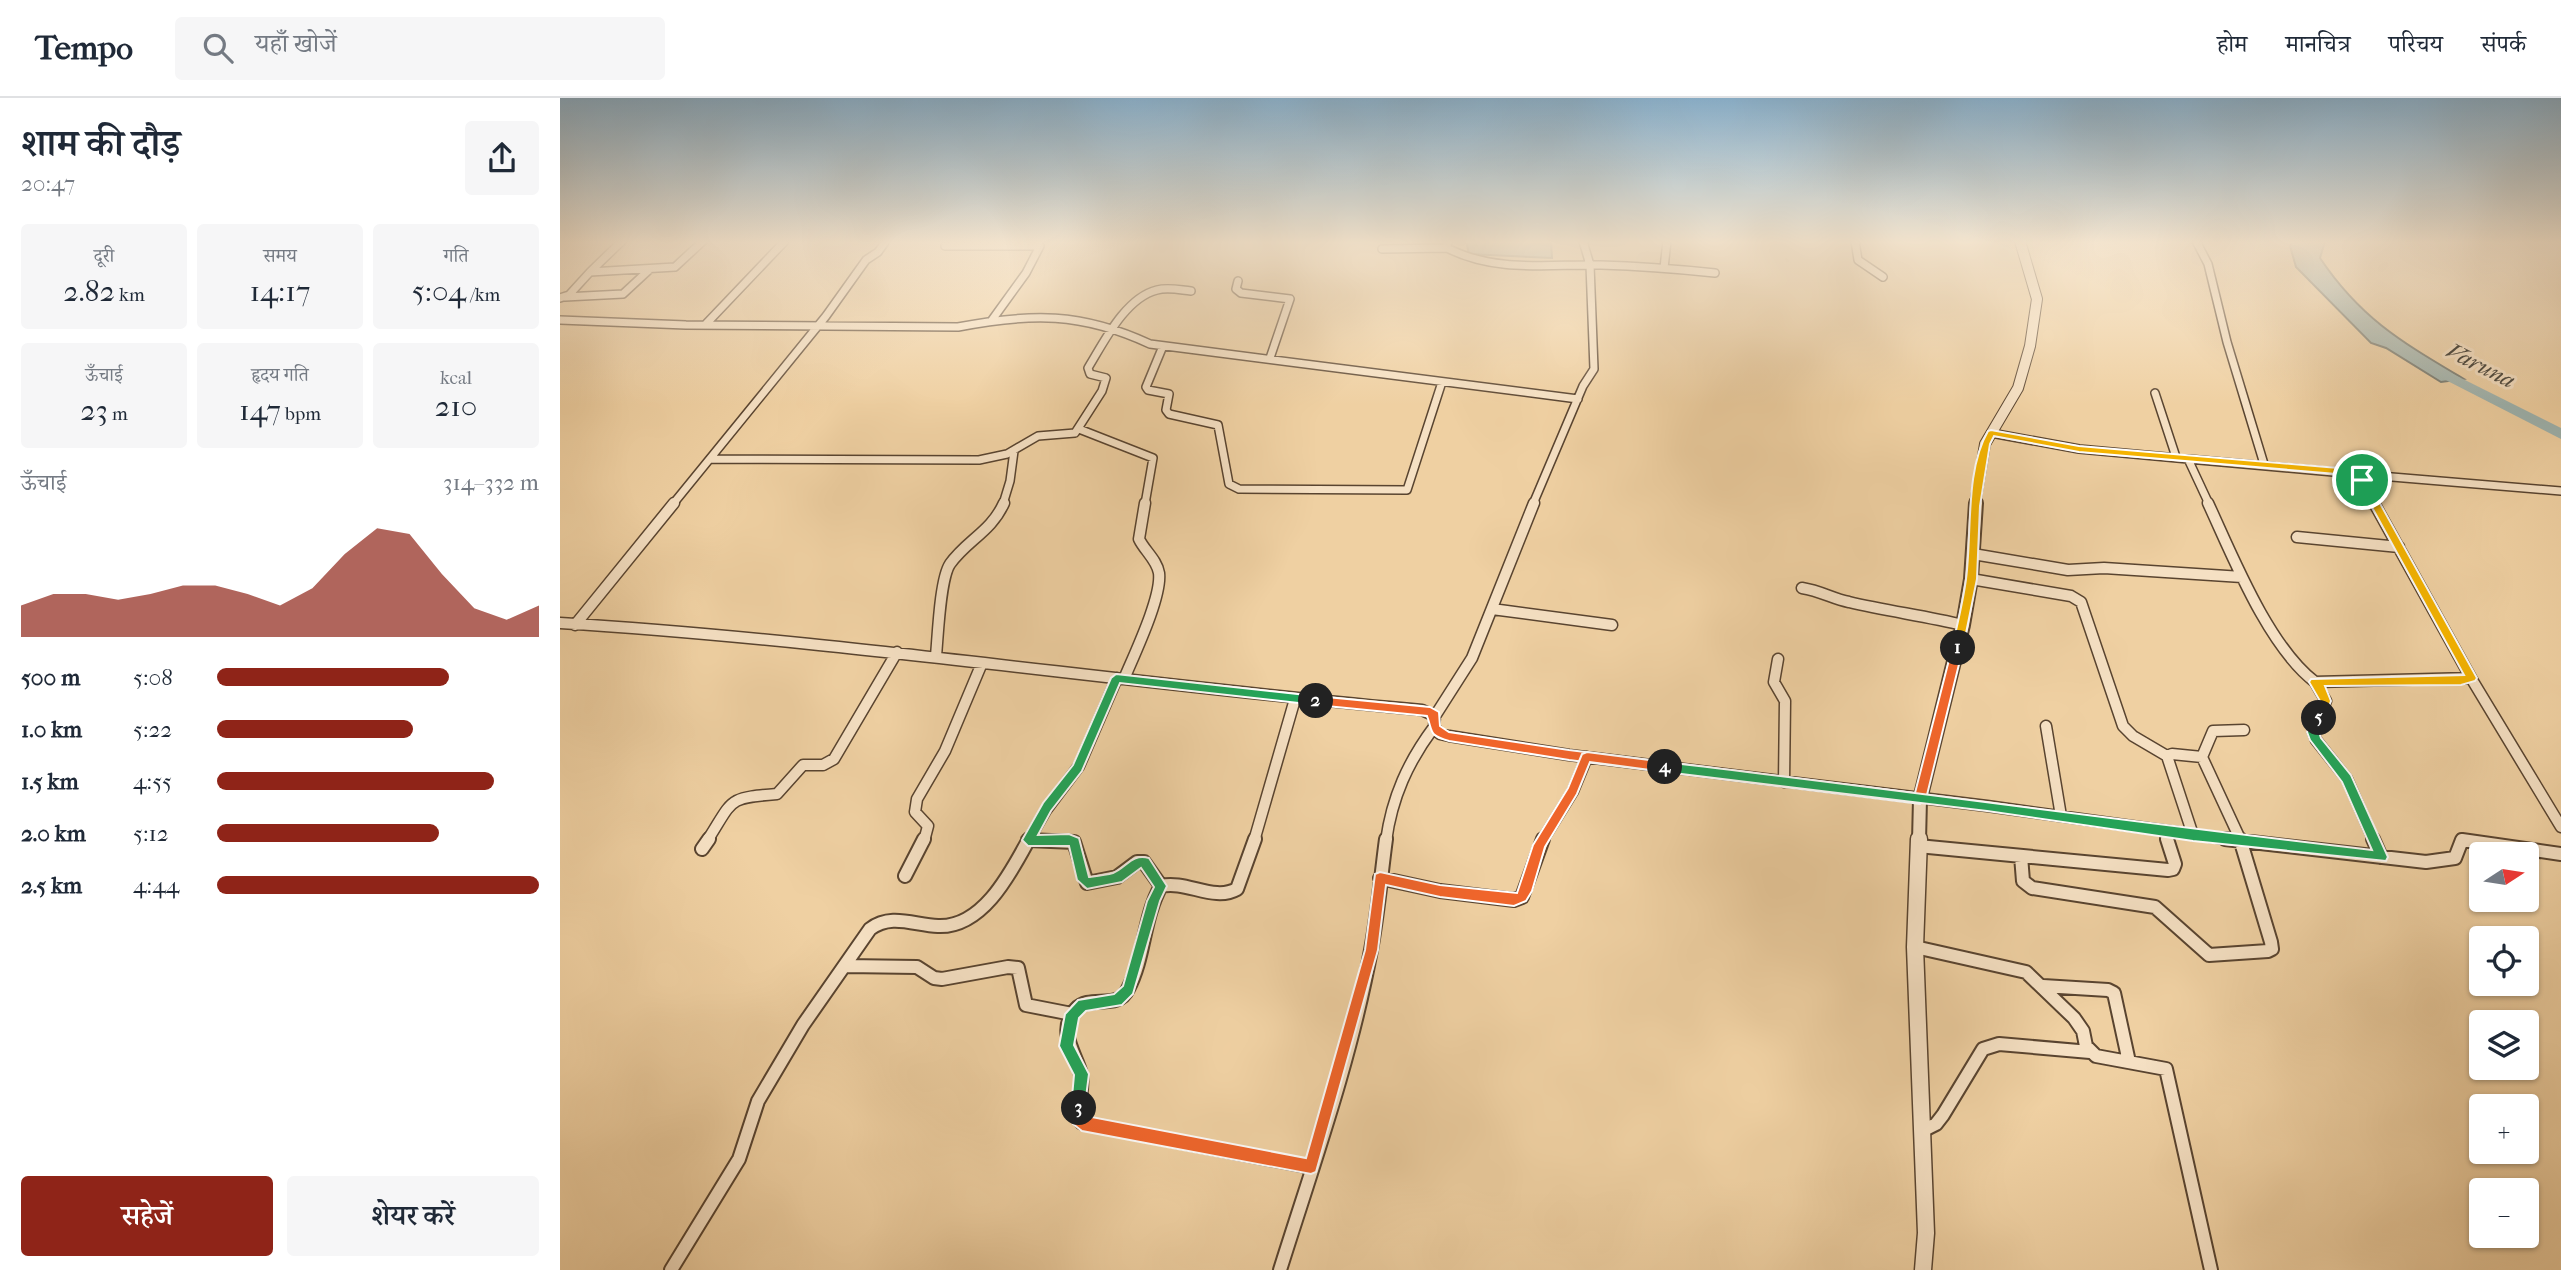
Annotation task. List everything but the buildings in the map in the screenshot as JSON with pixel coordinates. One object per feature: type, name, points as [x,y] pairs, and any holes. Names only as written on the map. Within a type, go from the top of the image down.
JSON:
[{"type":"street","points":[[562,297],[582,296]]},
{"type":"street","points":[[705,325],[733,296]]},
{"type":"street","points":[[575,625],[840,296]]},
{"type":"street","points":[[992,320],[1010,296]]},
{"type":"street","points":[[710,459],[979,460],[1014,451],[1038,436],[1068,435],[1079,429],[1102,391],[1106,378],[1101,374],[1090,374],[1088,368],[1112,329],[1147,296]]},
{"type":"street","points":[[1263,296],[1290,299],[1270,358]]},
{"type":"street","points":[[1280,1270],[1371,950],[1389,814],[1416,747],[1464,674],[1583,386],[1594,369],[1591,296]]},
{"type":"street","points":[[1923,1270],[1926,1233],[1915,947],[1920,799],[1963,625],[1971,579],[1975,506],[1985,444],[2018,388],[2031,346],[2036,296]]},
{"type":"street","points":[[2216,296],[2264,464]]},
{"type":"street","points":[[560,320],[705,325],[958,327],[992,320],[1072,318],[1126,333],[1145,343],[1163,346],[1578,399]]},
{"type":"street","points":[[1163,346],[1146,387],[1169,394],[1166,410],[1169,414],[1218,425],[1229,485],[1239,489],[1407,490],[1410,488],[1442,382]]},
{"type":"street","points":[[2155,393],[2176,457]]},
{"type":"street","points":[[671,1270],[736,1166],[758,1101],[807,1019],[870,929],[880,920],[950,926],[982,908],[1013,866],[1047,807],[1078,767],[1147,622],[1159,576],[1156,565],[1139,539],[1153,458],[1079,429]]},
{"type":"street","points":[[1991,433],[2059,446],[2561,491]]},
{"type":"street","points":[[936,656],[946,572],[953,561],[993,524],[1010,483],[1014,451]]},
{"type":"street","points":[[2188,457],[2242,578],[2302,674],[2315,682],[2324,694],[2326,701],[2313,732],[2316,740],[2347,779],[2381,857]]},
{"type":"street","points":[[2355,474],[2362,480],[2471,678],[2561,827]]},
{"type":"street","points":[[2297,537],[2399,547]]},
{"type":"street","points":[[1973,554],[2068,570],[2104,568],[2242,578]]},
{"type":"street","points":[[1971,579],[2077,598],[2084,607],[2123,726],[2127,732],[2167,756],[2193,835]]},
{"type":"street","points":[[1802,588],[1822,591],[1846,602],[1898,610],[1963,625]]},
{"type":"street","points":[[1492,609],[1612,625]]},
{"type":"street","points":[[560,623],[689,631],[936,656],[1296,699],[1422,710],[1435,721],[1440,734],[1449,736],[1587,757],[2241,841],[2426,862],[2455,859],[2462,840],[2561,854]]},
{"type":"street","points":[[702,849],[733,801],[740,797],[777,794],[803,765],[823,765],[834,759],[897,652]]},
{"type":"street","points":[[1778,659],[1774,682],[1785,701],[1784,782]]},
{"type":"street","points":[[905,876],[928,832],[928,826],[915,812],[917,799],[945,751],[982,663]]},
{"type":"street","points":[[2315,682],[2471,678]]},
{"type":"street","points":[[1296,699],[1259,827],[1237,889],[1228,894],[1173,883],[1161,886],[1153,901],[1129,990],[1117,1000],[1083,1005],[1072,1014],[1066,1046],[1082,1074],[1078,1111],[1082,1123],[1311,1167]]},
{"type":"street","points":[[2046,726],[2061,816]]},
{"type":"street","points":[[2021,856],[2023,881],[2032,888],[2155,907],[2209,955],[2272,949],[2241,841],[2202,757],[2213,731],[2244,730]]},
{"type":"street","points":[[2167,756],[2172,754],[2202,757]]},
{"type":"street","points":[[1380,878],[1440,891],[1514,900],[1522,897],[1539,845],[1573,791],[1587,757]]},
{"type":"street","points":[[1918,846],[2168,870],[2173,869],[2175,864],[2165,831]]},
{"type":"street","points":[[1028,840],[1074,842],[1087,883],[1117,877],[1137,863],[1144,862],[1161,886]]},
{"type":"street","points":[[1915,947],[2026,972],[2080,1025],[2090,1052]]},
{"type":"street","points":[[846,966],[917,967],[934,978],[942,979],[1008,967],[1018,968],[1021,972],[1022,999],[1026,1005],[1072,1014]]},
{"type":"street","points":[[2043,986],[2108,990],[2114,993],[2129,1062]]},
{"type":"street","points":[[1922,1131],[1936,1124],[1983,1049],[1990,1045],[2090,1052],[2096,1056],[2166,1069],[2211,1270]]},
{"type":"water","points":[[2324,296],[2350,296],[2384,328],[2464,379],[2441,382],[2386,348],[2371,343]]},
{"type":"waterway","name":"Varuna","points":[[2435,369],[2561,434]]},
{"type":"route","points":[[2362,480],[2350,472],[2079,449],[1991,433],[1985,444],[1975,506],[1971,579],[1963,625],[1920,799],[1784,782],[1685,769],[1587,757],[1569,755],[1449,736],[1440,734],[1434,727],[1435,716],[1422,710],[1296,699],[1116,678],[1078,767],[1047,807],[1028,840],[1074,842],[1087,883],[1117,877],[1137,863],[1144,862],[1148,864],[1161,886],[1153,901],[1129,990],[1117,1000],[1083,1005],[1076,1008],[1072,1014],[1066,1046],[1082,1074],[1079,1119],[1088,1125],[1311,1167],[1371,950],[1380,878],[1440,891],[1514,900],[1522,897],[1539,845],[1573,791],[1587,757],[1685,769],[1920,799],[1987,806],[2193,835],[2381,857],[2347,779],[2316,740],[2313,732],[2326,701],[2315,682],[2468,680],[2471,674],[2362,480]]}]
